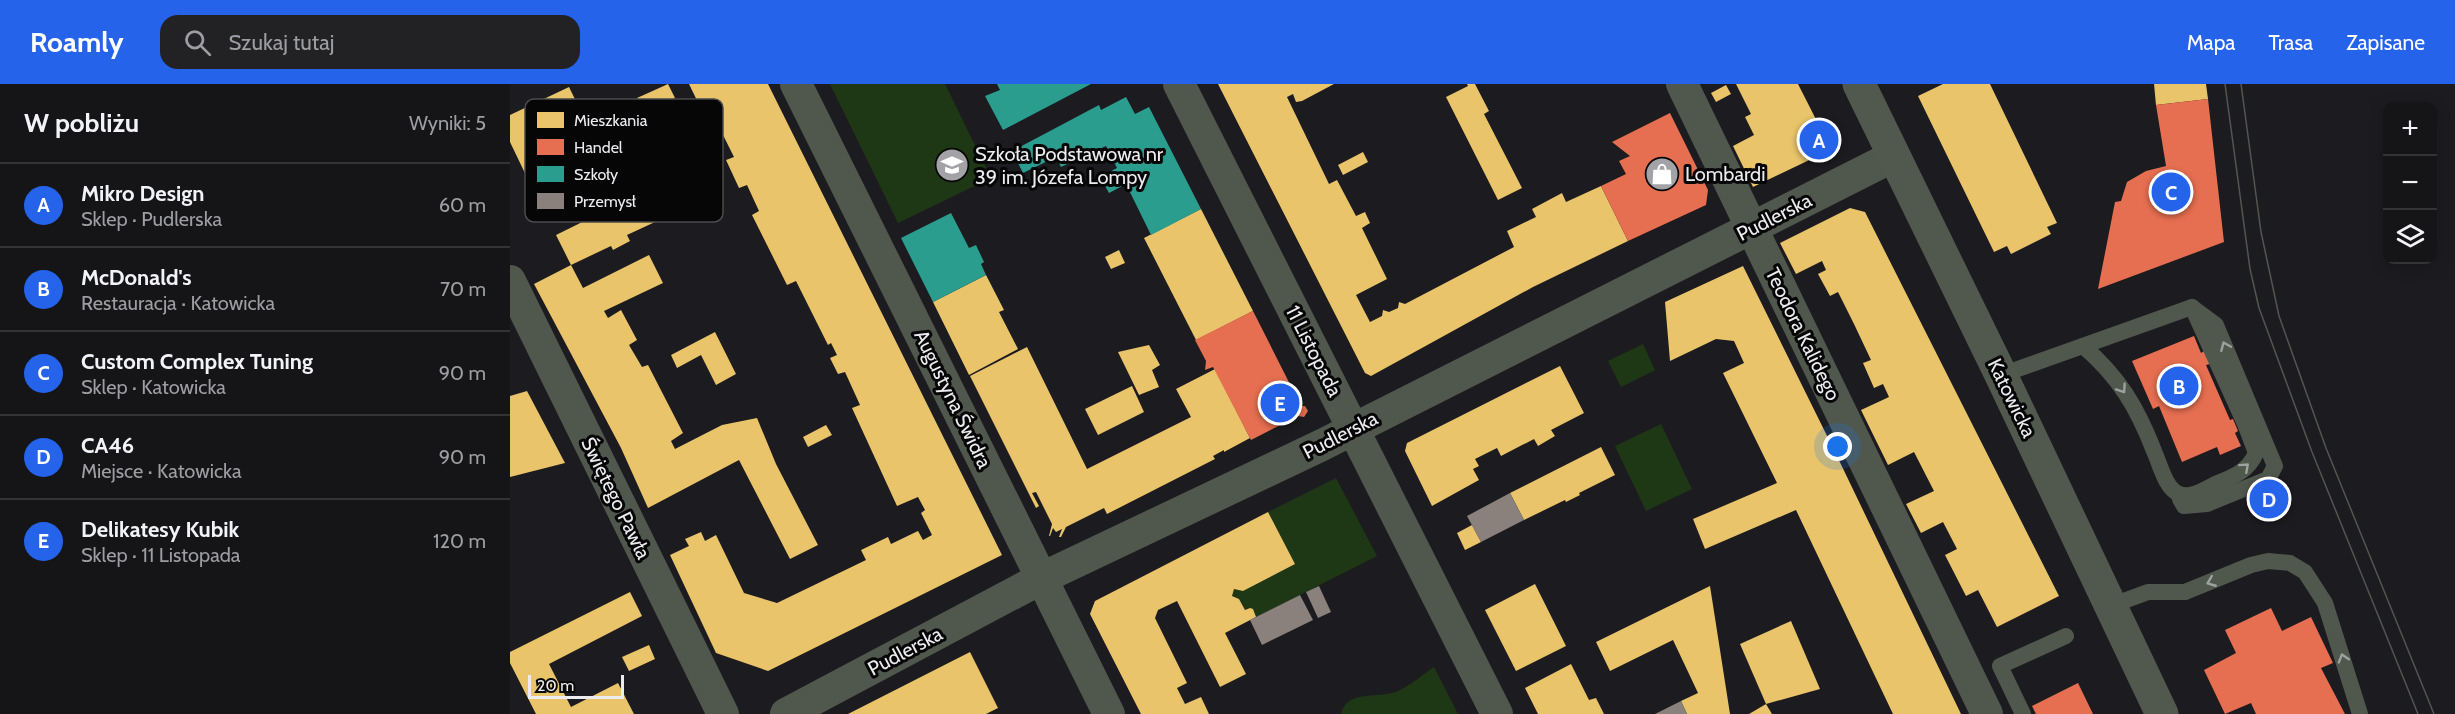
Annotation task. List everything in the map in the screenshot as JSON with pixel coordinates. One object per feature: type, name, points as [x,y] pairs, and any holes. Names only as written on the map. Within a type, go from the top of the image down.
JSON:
[{"type":"main road","name":"Katowicka","points":[[1859,84],[2001,375],[2162,714]]},
{"type":"street","name":"Augustyna Świdra","points":[[796,84],[1109,714]]},
{"type":"street","name":"11 Listopada","points":[[1179,84],[1497,714]]},
{"type":"street","name":"Teodora Kalidego","points":[[1682,84],[1987,714]]},
{"type":"street","name":"Pudlerska","points":[[786,714],[1042,578],[1352,429],[1894,156]]},
{"type":"street","name":"Świętego Pawła","points":[[510,281],[723,714]]},
{"type":"lane","points":[[2001,375],[2192,307],[2216,324],[2275,466],[2268,479],[2207,504],[2184,506],[2168,483],[2139,414],[2106,366],[2083,346]]},
{"type":"lane","points":[[2110,606],[2148,592],[2185,592],[2252,565],[2268,561],[2290,563],[2305,572],[2325,603],[2360,714]]},
{"type":"lane","points":[[2023,714],[2000,666],[2066,636]]},
{"type":"green space","points":[[830,84],[945,84],[991,178],[898,223]]},
{"type":"green space","points":[[1643,344],[1655,370],[1621,387],[1608,361]]},
{"type":"green space","points":[[1661,424],[1692,489],[1646,511],[1615,446]]},
{"type":"green space","points":[[1336,478],[1377,556],[1256,617],[1250,608],[1245,610],[1239,599],[1232,596],[1234,589],[1243,591],[1295,564],[1268,512]]},
{"type":"green space","points":[[1434,667],[1458,714],[1341,714],[1344,706],[1350,701],[1365,696],[1398,691]]},
{"type":"building: Mieszkania","points":[[668,84],[675,98],[637,99]]},
{"type":"building: Mieszkania","points":[[689,84],[768,84],[1002,555],[768,671],[716,653],[670,555],[689,546],[685,539],[701,532],[705,541],[716,535],[744,593],[777,603],[866,560],[861,550],[888,537],[891,544],[918,531],[923,540],[932,535],[921,513],[925,510],[918,497],[897,506],[852,408],[860,405],[845,372],[838,374],[830,358],[837,355],[831,343],[828,345],[796,281],[787,285],[752,215],[759,211],[747,185],[739,188],[726,160],[734,157],[723,135],[723,99],[696,99]]},
{"type":"building: Mieszkania","points":[[1218,84],[1334,84],[1302,101],[1296,102],[1293,94],[1287,97],[1329,184],[1337,180],[1356,216],[1365,212],[1370,223],[1362,228],[1387,279],[1356,295],[1370,322],[1382,316],[1383,310],[1389,312],[1398,308],[1399,302],[1405,304],[1514,247],[1507,231],[1536,217],[1532,209],[1562,193],[1566,202],[1601,186],[1628,241],[1533,287],[1371,376],[1365,373]]},
{"type":"building: Mieszkania","points":[[1467,84],[1475,84],[1489,111],[1484,114],[1522,188],[1498,200],[1446,97],[1468,86]]},
{"type":"building: Mieszkania","points":[[1736,84],[1798,84],[1827,141],[1824,153],[1753,187],[1733,146],[1754,135],[1745,117],[1751,114]]},
{"type":"building: Mieszkania","points":[[1943,84],[1990,84],[2057,223],[2047,227],[2051,234],[2011,254],[2007,246],[1994,252],[1918,96]]},
{"type":"building: Mieszkania","points":[[2154,84],[2206,84],[2208,99],[2156,105]]},
{"type":"building: Mieszkania","points":[[1726,85],[1731,94],[1716,102],[1711,93]]},
{"type":"building: Mieszkania","points":[[569,87],[575,99],[544,99]]},
{"type":"building: Mieszkania","points":[[525,108],[525,173],[510,142],[510,115]]},
{"type":"building: Mieszkania","points":[[1363,152],[1368,162],[1343,175],[1338,165]]},
{"type":"building: Mieszkania","points":[[1850,208],[1865,212],[2059,596],[1997,627],[1978,590],[1966,596],[1945,555],[1957,549],[1943,522],[1921,533],[1906,504],[1934,491],[1914,452],[1888,465],[1861,410],[1889,397],[1883,384],[1874,388],[1863,363],[1871,360],[1854,324],[1838,292],[1830,296],[1818,274],[1826,270],[1822,261],[1796,274],[1780,243]]},
{"type":"building: Mieszkania","points":[[1201,209],[1253,311],[1196,340],[1144,238]]},
{"type":"building: Mieszkania","points":[[582,222],[655,222],[627,235],[630,241],[613,250],[611,246],[571,265],[556,235]]},
{"type":"building: Mieszkania","points":[[1119,250],[1125,263],[1111,269],[1105,257]]},
{"type":"building: Mieszkania","points":[[649,255],[663,283],[604,311],[608,318],[621,310],[637,340],[629,345],[642,367],[648,365],[683,433],[671,441],[675,449],[722,425],[757,418],[776,464],[818,545],[790,559],[739,460],[648,508],[621,448],[534,284],[571,265],[583,288]]},
{"type":"building: Mieszkania","points":[[1743,266],[1961,714],[1893,714],[1796,510],[1705,549],[1693,519],[1777,483],[1723,373],[1744,363],[1734,341],[1716,339],[1670,361],[1665,302]]},
{"type":"building: Mieszkania","points":[[986,275],[1004,310],[999,312],[1018,349],[969,375],[933,302]]},
{"type":"building: Mieszkania","points":[[715,332],[736,374],[716,385],[701,355],[677,368],[671,355]]},
{"type":"building: Mieszkania","points":[[1149,345],[1160,365],[1152,370],[1159,387],[1139,395],[1118,352]]},
{"type":"building: Mieszkania","points":[[1027,347],[1087,469],[1191,417],[1176,389],[1215,369],[1250,438],[1213,456],[1215,459],[1107,514],[1104,508],[1066,527],[1061,537],[1059,537],[1062,529],[1056,532],[1053,528],[1049,536],[1052,524],[1036,492],[1032,493],[1039,506],[1036,508],[970,376]]},
{"type":"building: Mieszkania","points":[[1560,366],[1584,413],[1551,430],[1555,436],[1538,446],[1534,439],[1501,456],[1497,448],[1475,459],[1479,466],[1473,469],[1479,480],[1432,506],[1405,451],[1407,443]]},
{"type":"building: Mieszkania","points":[[1132,386],[1144,412],[1098,435],[1085,409]]},
{"type":"building: Mieszkania","points":[[527,391],[565,463],[510,477],[510,396]]},
{"type":"building: Mieszkania","points":[[826,425],[832,435],[808,447],[803,437]]},
{"type":"building: Mieszkania","points":[[1601,447],[1615,475],[1566,502],[1565,500],[1524,520],[1510,493]]},
{"type":"building: Mieszkania","points":[[1268,512],[1295,564],[1243,591],[1234,589],[1232,596],[1239,599],[1245,610],[1253,609],[1256,617],[1225,633],[1246,674],[1220,687],[1177,601],[1158,610],[1155,618],[1187,683],[1177,688],[1185,704],[1201,697],[1209,714],[1141,714],[1090,614],[1095,601]]},
{"type":"building: Mieszkania","points":[[1472,525],[1481,542],[1465,550],[1457,533]]},
{"type":"building: Mieszkania","points":[[1535,584],[1566,646],[1516,671],[1485,610]]},
{"type":"building: Mieszkania","points":[[1710,586],[1730,714],[1687,714],[1681,701],[1698,693],[1673,640],[1610,671],[1596,642]]},
{"type":"building: Mieszkania","points":[[630,592],[642,616],[549,664],[571,707],[618,683],[634,714],[536,714],[510,663],[510,652]]},
{"type":"building: Mieszkania","points":[[1791,621],[1820,689],[1766,704],[1740,644]]},
{"type":"building: Mieszkania","points":[[649,645],[655,659],[629,671],[622,657]]},
{"type":"building: Mieszkania","points":[[970,652],[998,708],[986,714],[848,714]]},
{"type":"building: Mieszkania","points":[[1571,664],[1589,700],[1596,698],[1604,714],[1538,714],[1525,688]]},
{"type":"building: Mieszkania","points":[[1766,704],[1772,714],[1749,714]]},
{"type":"building: Handel","points":[[2208,99],[2224,242],[2098,289],[2115,202],[2121,201],[2127,182],[2146,171],[2166,166],[2156,105]]},
{"type":"building: Handel","points":[[1670,113],[1708,190],[1706,205],[1628,241],[1601,186],[1626,174],[1619,161],[1630,156],[1612,142]]},
{"type":"building: Handel","points":[[1253,311],[1301,406],[1305,406],[1308,411],[1304,417],[1298,416],[1251,440],[1213,367],[1205,370],[1206,361],[1195,340]]},
{"type":"building: Handel","points":[[2194,336],[2201,353],[2204,351],[2210,364],[2206,365],[2230,420],[2233,419],[2238,431],[2235,433],[2241,446],[2220,455],[2217,447],[2182,462],[2159,406],[2153,409],[2132,361]]},
{"type":"building: Handel","points":[[2277,489],[2282,501],[2261,510],[2256,498]]},
{"type":"building: Handel","points":[[2271,608],[2282,631],[2311,617],[2333,663],[2321,668],[2345,714],[2256,714],[2251,703],[2225,714],[2204,670],[2236,653],[2225,630]]},
{"type":"building: Handel","points":[[2078,683],[2093,714],[2036,714],[2032,706]]},
{"type":"building: Szkoły","points":[[997,84],[1091,84],[1003,130],[985,96],[1000,90]]},
{"type":"building: Szkoły","points":[[1126,97],[1135,114],[1149,107],[1201,209],[1151,235],[1126,184],[1109,193],[1100,177],[1117,168],[1106,146],[1061,167],[1056,157],[1023,173],[1012,151],[1099,105],[1101,110]]},
{"type":"building: Szkoły","points":[[951,213],[969,248],[976,245],[984,262],[981,264],[986,275],[933,302],[901,238]]},
{"type":"building: Przemysł","points":[[1510,493],[1524,520],[1481,542],[1467,516]]},
{"type":"building: Przemysł","points":[[1319,586],[1331,612],[1318,618],[1306,592]]},
{"type":"building: Przemysł","points":[[1300,595],[1313,620],[1262,645],[1250,620]]},
{"type":"building: Przemysł","points":[[1681,701],[1687,714],[1655,714]]},
{"type":"tram line","points":[[2225,84],[2250,269],[2259,308],[2312,452],[2418,714]]},
{"type":"tram line","points":[[2241,84],[2261,232],[2279,316],[2326,448],[2434,714]]},
{"type":"place","name":"Mikro Design","points":[[1819,140]]},
{"type":"place","name":"Szkoła Podstawowa nr 39 im. Józefa Lompy","points":[[952,165]]},
{"type":"place","name":"Lombardi","points":[[1662,174]]},
{"type":"place","name":"Custom Complex Tuning","points":[[2171,192]]},
{"type":"place","name":"McDonald's","points":[[2179,386]]},
{"type":"place","name":"Delikatesy Kubik","points":[[1280,403]]},
{"type":"place","name":"CA46","points":[[2269,499]]}]
